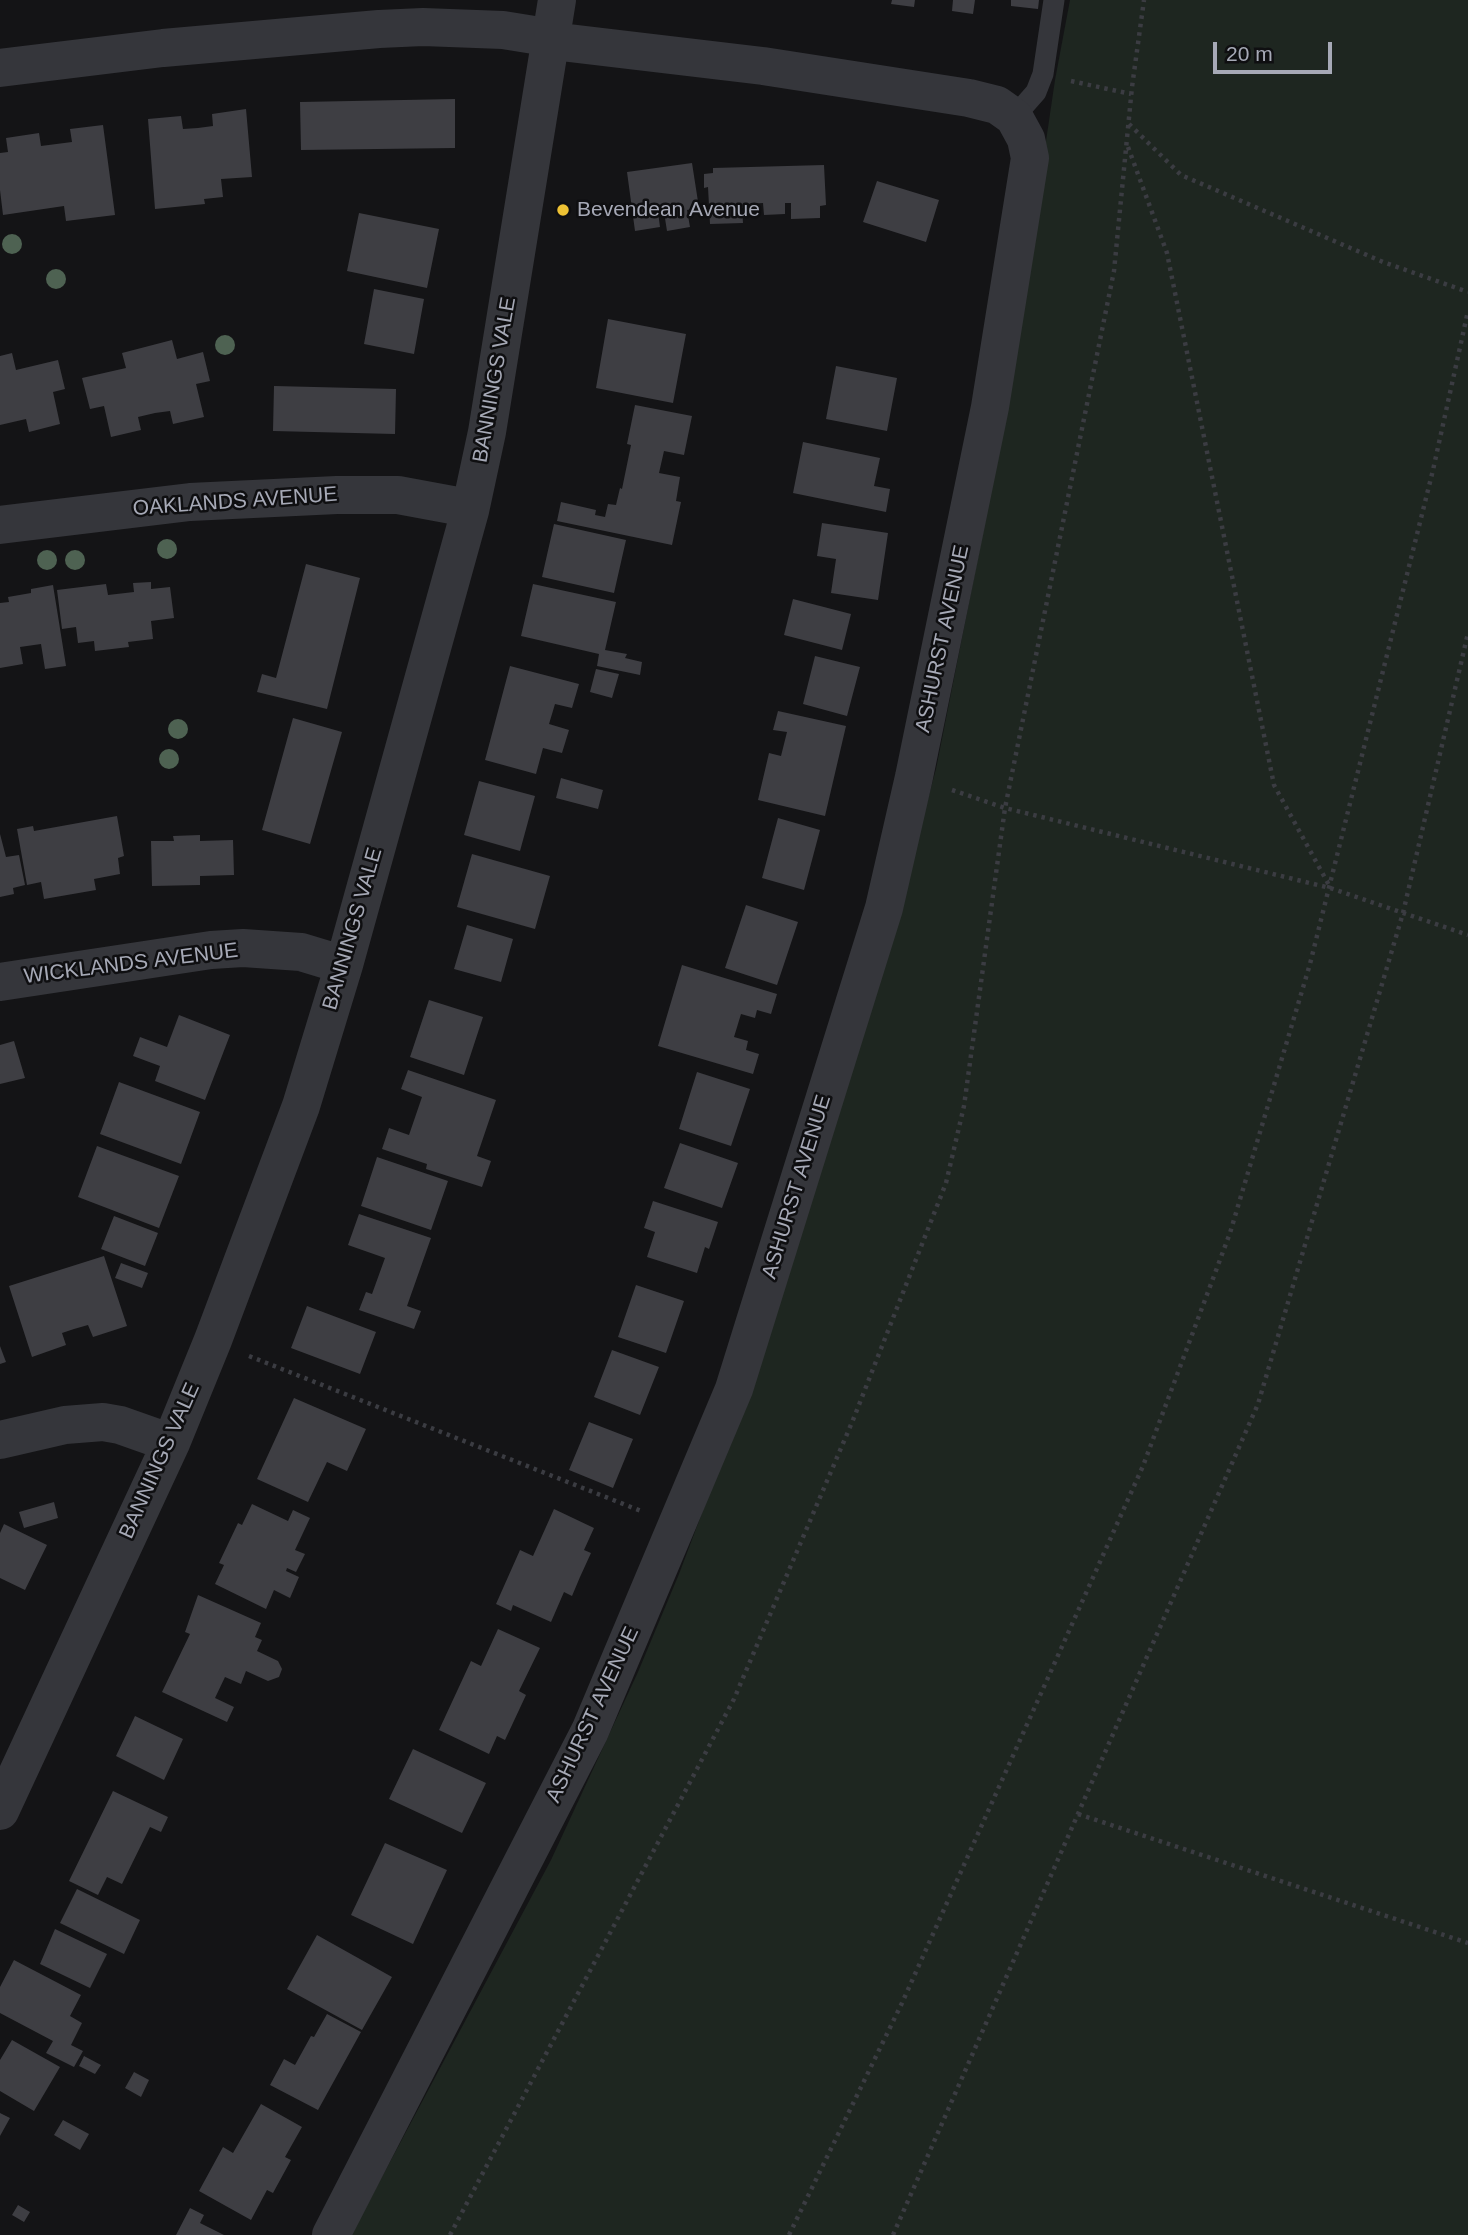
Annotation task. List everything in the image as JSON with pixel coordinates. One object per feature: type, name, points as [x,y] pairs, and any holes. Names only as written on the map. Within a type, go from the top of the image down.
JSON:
[{"type":"street","name":"BANNINGS VALE","points":[[0,1811],[171,1443],[213,1340],[301,1106],[344,965],[470,511],[487,432],[557,0]]},
{"type":"street","points":[[0,68],[163,48],[379,29],[467,27],[763,66],[970,98],[997,105],[1014,117]]},
{"type":"street","name":"ASHURST AVENUE","points":[[331,2235],[590,1731],[734,1389],[884,908],[914,777],[990,407],[1023,211],[1030,158],[1026,139],[1014,117]]},
{"type":"street","name":"OAKLANDS AVENUE","points":[[0,525],[190,502],[337,495],[398,495],[470,511]]},
{"type":"street","name":"WICKLANDS AVENUE","points":[[0,982],[211,950],[243,948],[301,952],[344,965]]},
{"type":"street","points":[[0,1440],[65,1425],[103,1422],[120,1425],[171,1443]]},
{"type":"lane","points":[[1014,117],[1036,92],[1043,74],[1054,0]]},
{"type":"path","points":[[450,2235],[734,1699],[853,1420],[946,1184],[964,1106],[1005,808],[1114,271],[1131,94],[1144,0]]},
{"type":"path","points":[[1043,74],[1131,94]]},
{"type":"path","points":[[1128,123],[1181,175],[1383,262],[1468,292]]},
{"type":"path","points":[[1126,143],[1167,253],[1274,785],[1330,888]]},
{"type":"path","points":[[789,2235],[902,2003],[1143,1466],[1230,1233],[1330,888],[1433,470],[1468,311]]},
{"type":"path","points":[[893,2235],[1258,1404],[1404,913],[1468,633]]},
{"type":"path","points":[[914,777],[1005,808],[1330,888],[1468,935]]},
{"type":"path","points":[[213,1340],[602,1497],[678,1524]]},
{"type":"path","points":[[1078,1814],[1468,1943]]},
{"type":"shaded area","points":[[1070,0],[1468,0],[1468,2235],[351,2235],[551,1860],[638,1672],[679,1574],[716,1476],[893,929],[936,769],[1004,426],[1055,80]]},
{"type":"building","points":[[892,0],[915,0],[914,7],[891,4]]},
{"type":"building","points":[[953,0],[975,0],[973,14],[952,11]]},
{"type":"building","points":[[1011,0],[1039,0],[1038,9],[1011,6]]},
{"type":"building","points":[[455,99],[455,148],[301,150],[300,102]]},
{"type":"building","points":[[246,109],[252,177],[221,179],[223,197],[204,199],[205,204],[155,209],[148,119],[181,116],[183,129],[198,128],[213,126],[212,114]]},
{"type":"building","points":[[103,125],[115,215],[66,221],[64,206],[3,215],[0,153],[8,152],[6,138],[39,133],[41,146],[72,142],[70,129]]},
{"type":"building","points":[[692,163],[699,208],[687,210],[690,227],[667,231],[664,212],[658,212],[660,227],[635,231],[627,172]]},
{"type":"building","points":[[824,165],[826,205],[820,206],[820,218],[791,219],[791,203],[785,203],[785,214],[764,215],[763,203],[747,204],[748,208],[742,208],[743,223],[710,224],[708,187],[704,188],[704,174],[713,173],[713,168]]},
{"type":"building","points":[[877,181],[939,200],[926,242],[863,222]]},
{"type":"building","points":[[359,213],[439,229],[427,288],[347,271]]},
{"type":"building","points":[[374,289],[424,299],[414,354],[364,344]]},
{"type":"building","points":[[608,319],[686,334],[673,403],[596,388]]},
{"type":"building","points":[[172,340],[177,359],[203,352],[210,381],[196,384],[204,417],[173,424],[170,411],[155,413],[138,417],[141,430],[111,437],[104,406],[90,409],[82,378],[126,368],[122,353]]},
{"type":"building","points":[[12,353],[16,370],[58,360],[65,389],[53,392],[60,424],[29,432],[26,419],[0,425],[0,356]]},
{"type":"building","points":[[836,366],[897,378],[887,431],[826,419]]},
{"type":"building","points":[[274,386],[396,389],[395,434],[273,431]]},
{"type":"building","points":[[635,405],[692,416],[684,455],[664,451],[659,473],[680,477],[676,501],[681,502],[672,545],[557,521],[561,502],[596,510],[595,515],[605,517],[608,504],[616,505],[631,445],[627,444]]},
{"type":"building","points":[[803,442],[880,458],[874,486],[890,489],[886,512],[793,493]]},
{"type":"building","points":[[822,523],[888,533],[878,600],[831,593],[836,559],[817,556]]},
{"type":"building","points":[[554,524],[626,540],[614,593],[542,577]]},
{"type":"building","points":[[306,564],[360,578],[327,709],[257,692],[262,674],[276,678]]},
{"type":"building","points":[[151,582],[151,589],[170,587],[174,618],[151,621],[153,639],[128,642],[129,647],[95,651],[94,641],[78,643],[76,627],[62,629],[57,590],[106,584],[108,595],[134,592],[133,583]]},
{"type":"building","points":[[533,584],[616,602],[605,650],[627,654],[625,658],[642,662],[640,675],[597,666],[599,654],[521,636]]},
{"type":"building","points":[[53,585],[66,666],[45,669],[41,644],[20,647],[23,664],[0,668],[0,603],[9,602],[8,597],[31,593],[31,589]]},
{"type":"building","points":[[793,599],[851,614],[842,650],[784,635]]},
{"type":"building","points":[[815,656],[860,667],[847,716],[803,704]]},
{"type":"building","points":[[510,666],[579,684],[572,708],[555,704],[549,724],[569,730],[562,753],[543,748],[536,774],[485,760]]},
{"type":"building","points":[[596,669],[619,674],[612,698],[590,692]]},
{"type":"building","points":[[778,711],[846,726],[825,816],[758,800],[769,753],[781,756],[787,732],[773,730]]},
{"type":"building","points":[[293,718],[342,732],[310,844],[262,830]]},
{"type":"building","points":[[561,778],[603,790],[598,809],[556,798]]},
{"type":"building","points":[[479,781],[535,796],[520,851],[464,835]]},
{"type":"building","points":[[117,816],[124,856],[118,858],[120,874],[94,879],[96,890],[44,899],[41,882],[27,885],[17,829],[33,826],[34,831]]},
{"type":"building","points":[[778,818],[820,830],[804,890],[762,878]]},
{"type":"building","points":[[0,834],[6,857],[19,855],[25,885],[13,888],[14,894],[0,897]]},
{"type":"building","points":[[200,835],[200,841],[233,840],[234,875],[200,876],[200,885],[152,886],[151,841],[174,841],[173,836]]},
{"type":"building","points":[[472,854],[550,876],[535,929],[457,907]]},
{"type":"building","points":[[746,905],[798,922],[777,985],[725,968]]},
{"type":"building","points":[[467,925],[513,939],[501,982],[454,969]]},
{"type":"building","points":[[682,965],[777,994],[771,1014],[757,1010],[755,1018],[741,1014],[734,1037],[748,1041],[746,1050],[759,1054],[753,1074],[658,1046]]},
{"type":"building","points":[[429,1000],[483,1017],[464,1075],[410,1057]]},
{"type":"building","points":[[179,1015],[230,1035],[205,1100],[155,1081],[160,1066],[133,1056],[140,1037],[167,1047]]},
{"type":"building","points":[[14,1041],[25,1078],[0,1084],[0,1045]]},
{"type":"building","points":[[408,1070],[496,1100],[477,1156],[491,1161],[482,1187],[426,1169],[427,1164],[382,1149],[389,1128],[409,1135],[422,1097],[401,1089]]},
{"type":"building","points":[[697,1072],[750,1089],[731,1146],[679,1129]]},
{"type":"building","points":[[119,1082],[200,1112],[181,1164],[100,1134]]},
{"type":"building","points":[[680,1143],[738,1163],[722,1208],[664,1188]]},
{"type":"building","points":[[97,1146],[179,1176],[159,1228],[78,1197]]},
{"type":"building","points":[[377,1157],[448,1181],[431,1230],[361,1206]]},
{"type":"building","points":[[653,1201],[718,1222],[709,1249],[705,1247],[697,1273],[647,1257],[655,1232],[644,1228]]},
{"type":"building","points":[[359,1214],[431,1238],[407,1306],[421,1311],[414,1329],[359,1310],[366,1292],[372,1294],[385,1258],[348,1245]]},
{"type":"building","points":[[114,1216],[158,1233],[145,1266],[101,1249]]},
{"type":"building","points":[[104,1256],[127,1326],[93,1337],[88,1325],[74,1329],[62,1333],[66,1345],[32,1357],[9,1286]]},
{"type":"building","points":[[121,1263],[148,1273],[142,1288],[115,1278]]},
{"type":"building","points":[[636,1285],[684,1301],[666,1353],[618,1337]]},
{"type":"building","points":[[307,1306],[376,1332],[360,1374],[291,1348]]},
{"type":"building","points":[[0,1346],[6,1362],[0,1364]]},
{"type":"building","points":[[612,1350],[659,1367],[640,1415],[594,1397]]},
{"type":"building","points":[[294,1398],[366,1429],[347,1471],[327,1462],[308,1502],[257,1479]]},
{"type":"building","points":[[589,1422],[633,1439],[613,1488],[569,1470]]},
{"type":"building","points":[[54,1502],[58,1518],[24,1528],[19,1512]]},
{"type":"building","points":[[252,1504],[288,1521],[293,1510],[310,1518],[295,1550],[305,1554],[296,1572],[287,1568],[286,1571],[299,1577],[290,1598],[274,1590],[266,1609],[215,1584],[224,1565],[219,1563],[238,1523],[242,1525]]},
{"type":"building","points":[[554,1509],[594,1528],[584,1550],[591,1553],[572,1596],[564,1592],[551,1622],[513,1605],[511,1611],[496,1604],[520,1550],[533,1556]]},
{"type":"building","points":[[4,1524],[47,1545],[25,1590],[0,1578],[0,1533]]},
{"type":"building","points":[[198,1595],[261,1623],[255,1637],[262,1640],[257,1651],[278,1661],[282,1669],[279,1677],[268,1681],[246,1671],[241,1684],[225,1677],[215,1698],[234,1707],[227,1722],[162,1692],[190,1634],[185,1632]]},
{"type":"building","points":[[498,1629],[540,1648],[519,1691],[526,1695],[505,1740],[497,1736],[489,1754],[439,1730],[471,1661],[481,1666]]},
{"type":"building","points":[[135,1716],[183,1739],[164,1780],[116,1756]]},
{"type":"building","points":[[413,1749],[486,1783],[462,1833],[389,1799]]},
{"type":"building","points":[[113,1791],[168,1817],[161,1832],[150,1827],[122,1884],[107,1877],[98,1895],[69,1881]]},
{"type":"building","points":[[385,1843],[447,1870],[413,1944],[351,1915]]},
{"type":"building","points":[[77,1889],[140,1920],[124,1954],[60,1923]]},
{"type":"building","points":[[55,1929],[107,1954],[90,1988],[40,1964]]},
{"type":"building","points":[[317,1935],[392,1977],[362,2030],[287,1989]]},
{"type":"building","points":[[14,1960],[81,1995],[70,2016],[82,2023],[71,2045],[83,2051],[74,2067],[46,2053],[53,2041],[0,2013],[0,1987]]},
{"type":"building","points":[[327,2014],[361,2032],[318,2110],[270,2085],[284,2059],[295,2065]]},
{"type":"building","points":[[12,2040],[60,2067],[34,2111],[0,2091],[0,2060]]},
{"type":"building","points":[[84,2056],[101,2065],[95,2074],[79,2066]]},
{"type":"building","points":[[134,2072],[149,2080],[141,2097],[125,2088]]},
{"type":"building","points":[[261,2104],[302,2127],[285,2157],[291,2160],[273,2193],[267,2190],[251,2220],[199,2191],[223,2147],[233,2153]]},
{"type":"building","points":[[0,2113],[10,2118],[0,2136]]},
{"type":"building","points":[[63,2120],[89,2134],[80,2150],[54,2135]]},
{"type":"building","points":[[18,2205],[30,2212],[24,2222],[12,2215]]},
{"type":"building","points":[[190,2208],[204,2215],[200,2223],[224,2235],[176,2235]]},
{"type":"place","name":"Bevendean Avenue","points":[[563,210]]}]
